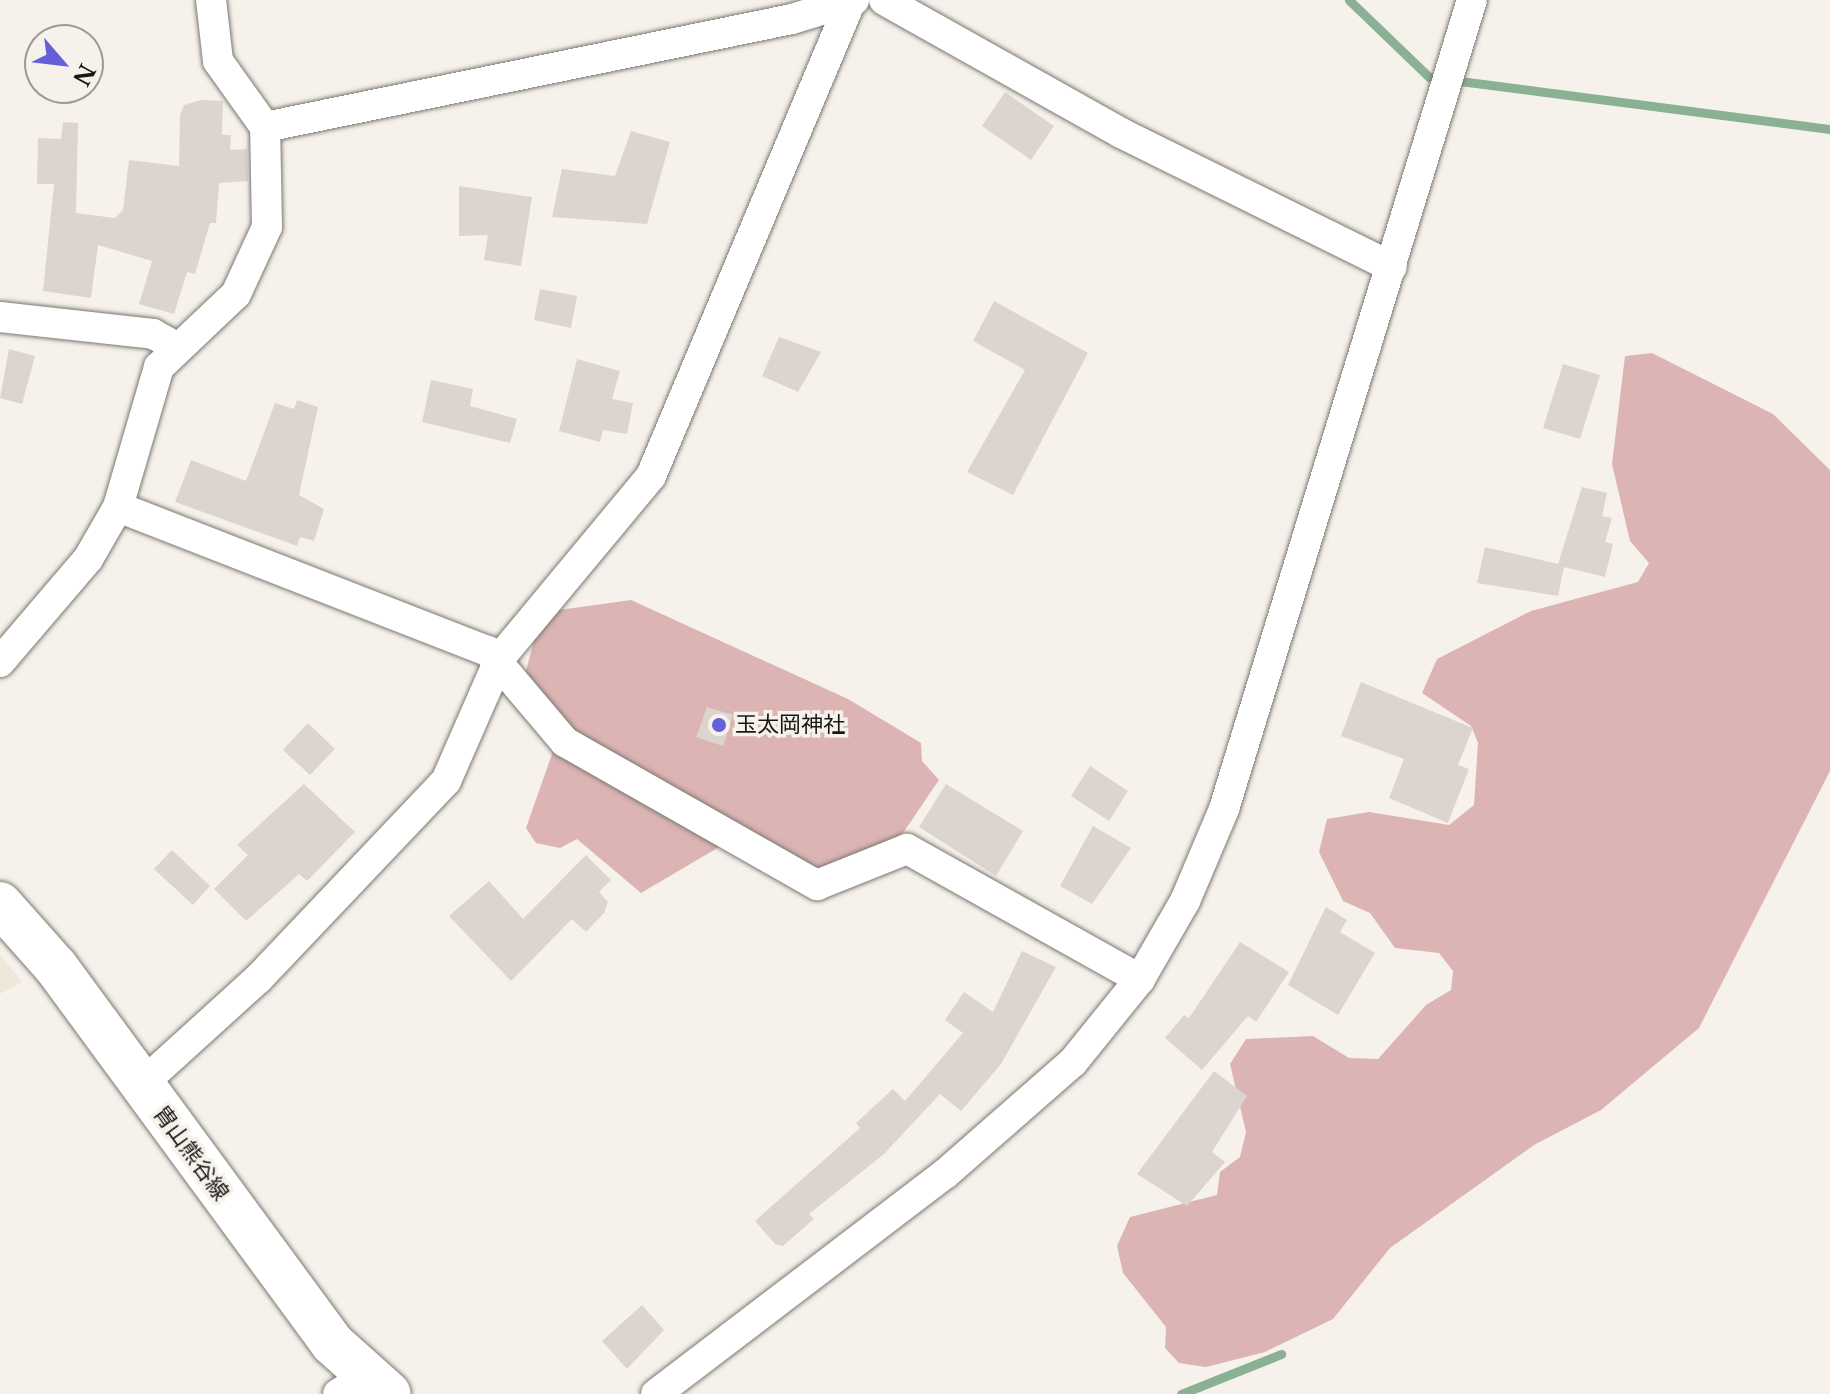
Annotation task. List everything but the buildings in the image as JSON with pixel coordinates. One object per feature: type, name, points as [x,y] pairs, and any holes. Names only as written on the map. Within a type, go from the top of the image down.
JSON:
[{"type":"main road","name":"胄山熊谷線","points":[[0,904],[142,1084],[364,1388]]},
{"type":"street","points":[[0,662],[46,614],[118,507],[159,367],[175,346],[236,294],[267,227],[265,127],[218,61],[211,0]]},
{"type":"street","points":[[884,0],[1121,133],[1392,267]]},
{"type":"street","points":[[656,1394],[945,1174],[1073,1062],[1140,979],[1185,901],[1224,809],[1472,0]]},
{"type":"street","points":[[265,127],[852,1]]},
{"type":"street","points":[[142,1084],[258,979],[446,781],[500,658],[651,476],[852,1]]},
{"type":"street","points":[[0,317],[153,334],[175,346]]},
{"type":"street","points":[[118,507],[500,658],[565,742],[817,885],[907,849],[1140,979]]},
{"type":"shaded area","points":[[1652,353],[1773,414],[1830,470],[1830,771],[1699,1028],[1601,1110],[1534,1145],[1390,1248],[1333,1319],[1265,1352],[1206,1367],[1179,1363],[1165,1348],[1166,1327],[1123,1273],[1117,1246],[1130,1217],[1217,1195],[1220,1172],[1240,1157],[1246,1132],[1230,1064],[1246,1039],[1313,1036],[1349,1058],[1378,1059],[1426,1005],[1451,990],[1453,971],[1439,953],[1395,948],[1370,913],[1343,901],[1319,852],[1327,819],[1369,812],[1449,825],[1474,805],[1478,743],[1471,726],[1422,693],[1437,659],[1531,611],[1638,582],[1649,563],[1630,541],[1612,464],[1625,356]]},
{"type":"shaded area","points":[[631,600],[848,699],[921,743],[922,761],[939,780],[903,833],[825,871],[743,833],[641,893],[577,839],[560,848],[536,843],[526,828],[564,720],[525,675],[535,636],[559,610]]},
{"type":"shaded area","points":[[0,955],[22,982],[0,994]]},
{"type":"waterway","points":[[1349,0],[1429,77],[1830,129]]},
{"type":"waterway","points":[[1181,1394],[1281,1354]]},
{"type":"place","name":"玉太岡神社","points":[[719,725]]}]
